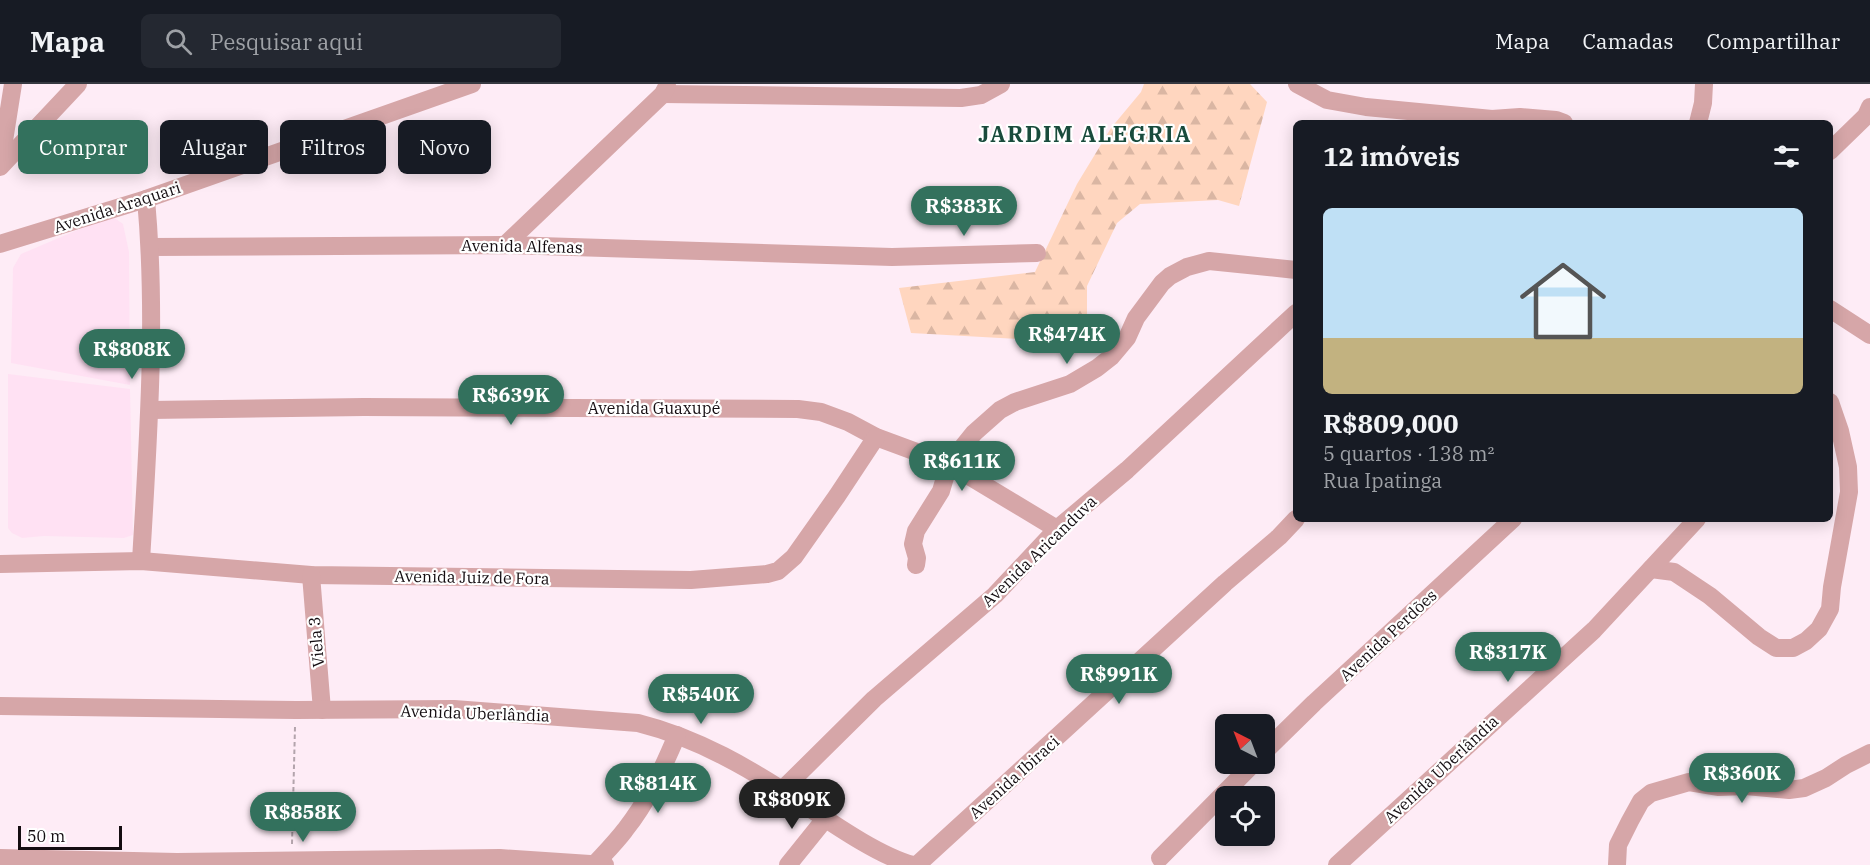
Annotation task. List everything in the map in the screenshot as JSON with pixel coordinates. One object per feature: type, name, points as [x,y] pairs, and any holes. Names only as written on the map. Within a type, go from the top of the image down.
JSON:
[{"type":"street","points":[[0,166],[13,84]]},
{"type":"street","points":[[0,166],[78,84]]},
{"type":"street","name":"Avenida Araquari","points":[[0,244],[146,199],[472,84]]},
{"type":"street","points":[[506,244],[665,89],[961,98],[981,95],[1001,84]]},
{"type":"street","points":[[1297,84],[1327,100],[1366,107],[1482,120]]},
{"type":"street","points":[[1699,120],[1704,84]]},
{"type":"street","points":[[1833,148],[1866,116],[1870,107]]},
{"type":"street","points":[[1498,120],[1520,117],[1556,120]]},
{"type":"street","points":[[141,561],[150,410],[151,247],[146,199]]},
{"type":"street","name":"Avenida Alfenas","points":[[151,247],[506,244],[892,257],[1037,253]]},
{"type":"street","points":[[916,565],[917,558],[913,544],[916,531],[941,491],[950,464],[984,423],[1015,402],[1070,384],[1104,362],[1127,338],[1136,318],[1162,283],[1187,267],[1209,261],[1293,270]]},
{"type":"street","points":[[1833,311],[1870,335]]},
{"type":"street","name":"Avenida Aricanduva","points":[[782,790],[874,699],[995,595],[1057,530],[1126,470],[1293,316]]},
{"type":"street","name":"Avenida Guaxupé","points":[[150,410],[364,407],[798,409],[821,412],[848,422],[876,437],[950,464],[1057,530]]},
{"type":"street","points":[[1651,569],[1674,572],[1710,596],[1759,638],[1776,648],[1793,648],[1806,641],[1819,629],[1830,609],[1849,492],[1848,467],[1833,410]]},
{"type":"street","name":"Avenida Juiz de Fora","points":[[0,564],[141,561],[311,575],[691,580],[768,574],[778,571],[794,556],[876,437]]},
{"type":"street","name":"Avenida Ibiraci","points":[[915,865],[1293,522]]},
{"type":"street","name":"Avenida Perdões","points":[[1275,741],[1510,522]]},
{"type":"street","name":"Avenida Uberlândia","points":[[1337,865],[1594,630],[1694,522]]},
{"type":"street","name":"Viela 3","points":[[311,575],[322,710]]},
{"type":"street","name":"Avenida Uberlândia","points":[[0,706],[296,710],[454,709],[638,723],[677,735],[721,754],[782,790],[825,819],[893,858],[915,865]]},
{"type":"street","points":[[594,865],[625,830],[642,806],[663,768],[677,735]]},
{"type":"street","points":[[1617,865],[1618,845],[1641,801],[1651,793],[1689,782],[1719,787],[1746,786],[1789,790],[1804,788],[1827,778],[1870,753]]},
{"type":"street","points":[[1160,863],[1244,774]]},
{"type":"street","points":[[788,865],[825,819]]},
{"type":"street","points":[[0,858],[177,862],[500,858],[605,865]]},
{"type":"path","points":[[292,861],[296,710]]},
{"type":"shaded area","points":[[113,217],[123,224],[129,252],[130,385],[11,363],[13,268],[21,254]]},
{"type":"shaded area","points":[[8,374],[130,389],[133,535],[124,538],[44,536],[22,538],[8,528]]},
{"type":"green space","points":[[1144,84],[1250,84],[1267,102],[1239,206],[1218,200],[1140,204],[1117,223],[1087,286],[1087,343],[911,333],[899,288],[1035,272],[1077,184],[1111,128],[1141,92]]},
{"type":"district","name":"JARDIM ALEGRIA","points":[[1085,134]]}]
